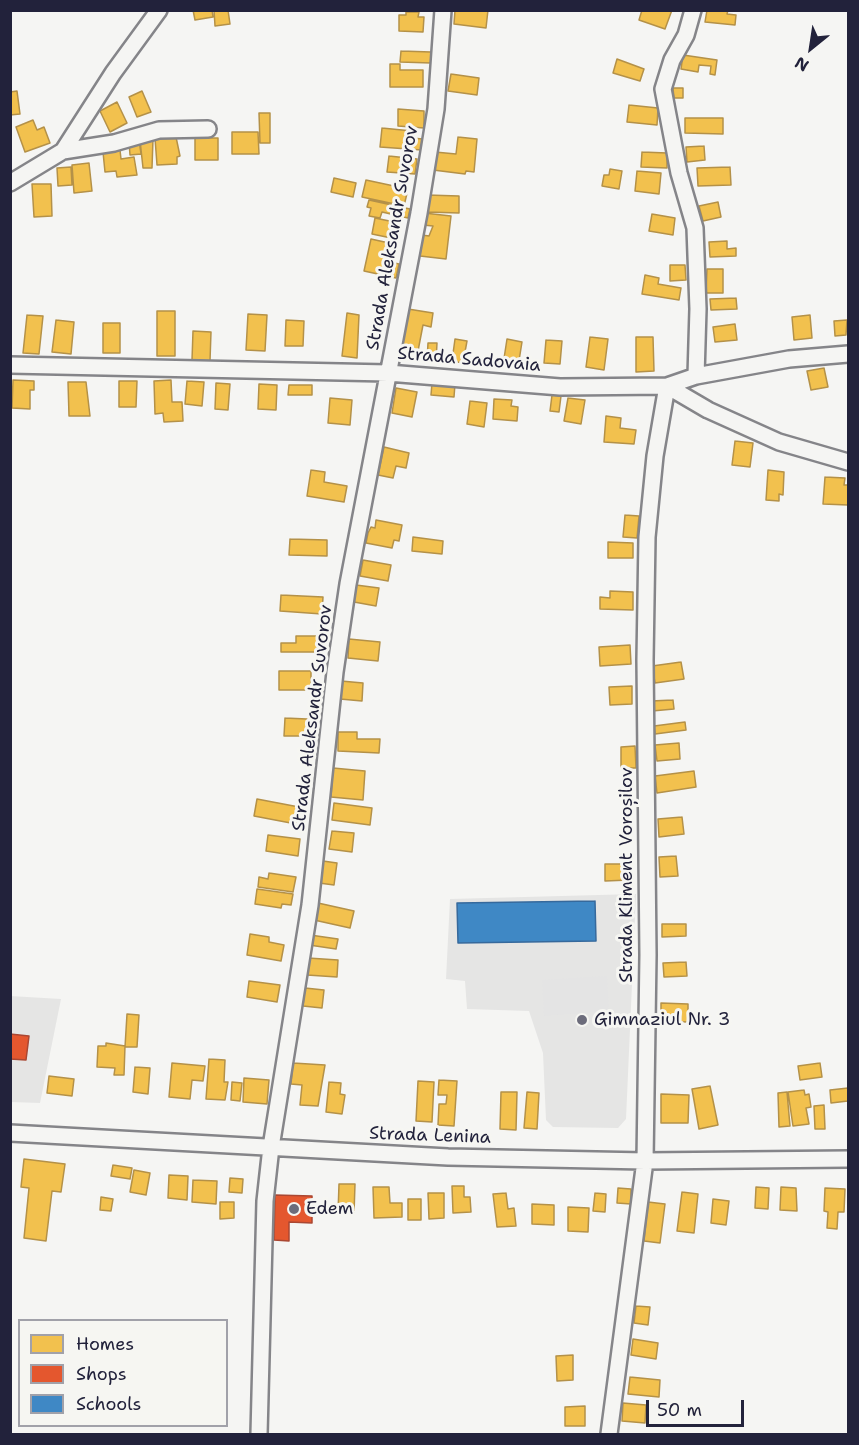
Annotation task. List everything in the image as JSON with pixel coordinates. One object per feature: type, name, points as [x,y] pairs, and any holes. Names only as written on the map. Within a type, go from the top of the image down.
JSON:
[{"type":"street","points":[[63,151],[113,73],[159,10]]},
{"type":"street","name":"Strada Aleksandr Suvorov","points":[[259,1434],[265,1201],[271,1148],[310,904],[335,672],[348,584],[401,315],[436,109],[443,10]]},
{"type":"street","points":[[693,10],[686,35],[672,60],[663,89],[679,173],[695,228],[698,309],[696,376]]},
{"type":"street","points":[[10,183],[63,151],[114,143],[159,130],[208,129]]},
{"type":"street","name":"Strada Sadovaia","points":[[10,365],[388,373],[560,387],[667,386],[696,376],[789,358],[849,354]]},
{"type":"street","points":[[667,386],[708,410],[779,442],[849,462]]},
{"type":"street","name":"Strada Kliment Voroșilov","points":[[609,1434],[645,1161],[648,955],[645,660],[647,537],[655,456],[667,386]]},
{"type":"street","name":"Strada Lenina","points":[[10,1133],[448,1157],[645,1161],[849,1159]]},
{"type":"shaded area","name":"Gimnaziul Nr. 3","points":[[636,894],[626,1119],[618,1128],[553,1127],[546,1120],[543,1053],[529,1011],[467,1009],[465,981],[446,979],[450,899]]},
{"type":"shaded area","points":[[607,976],[609,1011],[544,1016],[542,980]]},
{"type":"shaded area","points":[[10,996],[61,999],[40,1103],[11,1102]]},
{"type":"building: Homes","points":[[193,10],[212,10],[213,17],[195,20]]},
{"type":"building: Homes","points":[[214,10],[228,10],[230,24],[215,26]]},
{"type":"building: Homes","points":[[455,10],[488,10],[486,28],[454,24]]},
{"type":"building: Homes","points":[[642,10],[672,10],[665,29],[639,20]]},
{"type":"building: Homes","points":[[707,10],[728,10],[727,14],[736,15],[735,25],[705,22]]},
{"type":"building: Homes","points":[[406,12],[419,12],[418,17],[424,17],[423,32],[399,31],[399,15],[406,15]]},
{"type":"building: Homes","points":[[401,51],[431,52],[431,63],[400,62]]},
{"type":"building: Homes","points":[[683,55],[717,60],[715,75],[710,74],[711,66],[699,65],[698,72],[681,69]]},
{"type":"building: Homes","points":[[617,59],[644,69],[640,81],[613,73]]},
{"type":"building: Homes","points":[[390,64],[400,64],[400,70],[423,70],[423,87],[390,87]]},
{"type":"building: Homes","points":[[451,74],[479,78],[477,95],[448,91]]},
{"type":"building: Homes","points":[[673,88],[683,88],[683,98],[674,98]]},
{"type":"building: Homes","points":[[17,91],[20,114],[10,115],[10,92]]},
{"type":"building: Homes","points":[[142,91],[151,112],[137,117],[129,97]]},
{"type":"building: Homes","points":[[117,102],[127,123],[110,132],[100,111]]},
{"type":"building: Homes","points":[[629,105],[658,108],[657,125],[627,122]]},
{"type":"building: Homes","points":[[398,109],[424,111],[424,128],[398,126]]},
{"type":"building: Homes","points":[[259,113],[270,113],[270,143],[260,143]]},
{"type":"building: Homes","points":[[685,118],[723,118],[723,134],[685,133]]},
{"type":"building: Homes","points":[[33,120],[37,130],[44,127],[50,143],[25,152],[16,127]]},
{"type":"building: Homes","points":[[382,128],[412,131],[411,138],[423,139],[422,150],[380,147]]},
{"type":"building: Homes","points":[[232,132],[258,132],[259,154],[232,154]]},
{"type":"building: Homes","points":[[176,137],[180,156],[177,157],[177,164],[157,165],[155,138]]},
{"type":"building: Homes","points":[[458,137],[477,139],[474,172],[466,171],[465,174],[433,170],[435,152],[456,154]]},
{"type":"building: Homes","points":[[195,138],[218,138],[218,160],[195,160]]},
{"type":"building: Homes","points":[[153,139],[152,168],[143,168],[140,140]]},
{"type":"building: Homes","points":[[139,140],[141,154],[130,155],[129,142]]},
{"type":"building: Homes","points":[[704,146],[705,160],[687,162],[686,147]]},
{"type":"building: Homes","points":[[120,150],[121,159],[134,157],[137,175],[117,177],[116,171],[105,172],[103,152]]},
{"type":"building: Homes","points":[[642,152],[667,153],[667,168],[641,167]]},
{"type":"building: Homes","points":[[389,156],[417,159],[415,174],[387,172]]},
{"type":"building: Homes","points":[[89,163],[92,191],[74,193],[72,165]]},
{"type":"building: Homes","points":[[71,167],[72,185],[58,186],[57,168]]},
{"type":"building: Homes","points":[[730,167],[731,185],[698,186],[697,168]]},
{"type":"building: Homes","points":[[610,169],[622,171],[619,189],[602,186],[604,175],[609,175]]},
{"type":"building: Homes","points":[[637,171],[661,173],[659,194],[635,191]]},
{"type":"building: Homes","points":[[334,178],[356,183],[353,197],[331,192]]},
{"type":"building: Homes","points":[[366,180],[408,189],[404,206],[362,197]]},
{"type":"building: Homes","points":[[32,184],[51,184],[52,216],[34,217]]},
{"type":"building: Homes","points":[[427,195],[459,196],[459,213],[427,212]]},
{"type":"building: Homes","points":[[369,200],[410,209],[408,218],[382,212],[380,218],[369,216],[371,208],[367,207]]},
{"type":"building: Homes","points":[[718,202],[721,217],[703,221],[699,206]]},
{"type":"building: Homes","points":[[424,213],[451,216],[446,259],[420,256],[422,235],[429,236],[433,226],[423,225]]},
{"type":"building: Homes","points":[[652,214],[675,218],[673,235],[649,231]]},
{"type":"building: Homes","points":[[375,218],[399,223],[396,239],[372,234]]},
{"type":"building: Homes","points":[[371,239],[389,243],[385,261],[399,264],[396,278],[364,271]]},
{"type":"building: Homes","points":[[727,241],[727,249],[736,248],[736,256],[710,257],[709,242]]},
{"type":"building: Homes","points":[[670,265],[685,265],[686,280],[670,281]]},
{"type":"building: Homes","points":[[707,269],[723,269],[723,293],[706,293]]},
{"type":"building: Homes","points":[[645,275],[659,278],[658,284],[681,288],[679,300],[642,294]]},
{"type":"building: Homes","points":[[736,298],[737,309],[711,310],[710,299]]},
{"type":"building: Homes","points":[[408,309],[433,313],[431,327],[423,325],[418,351],[401,348]]},
{"type":"building: Homes","points":[[157,311],[175,311],[175,356],[157,356]]},
{"type":"building: Homes","points":[[347,313],[359,315],[357,358],[342,356]]},
{"type":"building: Homes","points":[[248,314],[267,315],[265,351],[246,350]]},
{"type":"building: Homes","points":[[27,315],[43,316],[39,354],[23,353]]},
{"type":"building: Homes","points":[[810,315],[812,338],[794,340],[792,317]]},
{"type":"building: Homes","points":[[56,320],[74,322],[71,354],[52,352]]},
{"type":"building: Homes","points":[[286,320],[304,321],[303,346],[285,346]]},
{"type":"building: Homes","points":[[847,320],[846,335],[835,336],[834,321]]},
{"type":"building: Homes","points":[[103,323],[120,323],[120,353],[103,353]]},
{"type":"building: Homes","points":[[735,324],[737,340],[715,342],[713,327]]},
{"type":"building: Homes","points":[[193,331],[211,332],[210,361],[192,360]]},
{"type":"building: Homes","points":[[590,337],[608,339],[604,370],[586,367]]},
{"type":"building: Homes","points":[[636,337],[653,337],[654,371],[636,372]]},
{"type":"building: Homes","points":[[455,339],[467,341],[463,363],[452,361]]},
{"type":"building: Homes","points":[[507,339],[522,342],[518,367],[503,365]]},
{"type":"building: Homes","points":[[546,340],[562,341],[560,364],[544,363]]},
{"type":"building: Homes","points":[[428,343],[437,343],[436,362],[427,361]]},
{"type":"building: Homes","points":[[824,368],[828,387],[811,390],[807,371]]},
{"type":"building: Homes","points":[[13,380],[34,381],[34,390],[30,390],[30,409],[12,408]]},
{"type":"building: Homes","points":[[171,380],[172,402],[182,402],[183,421],[164,422],[163,413],[155,414],[154,381]]},
{"type":"building: Homes","points":[[119,381],[137,381],[136,407],[119,407]]},
{"type":"building: Homes","points":[[187,381],[204,382],[202,406],[185,404]]},
{"type":"building: Homes","points":[[68,382],[86,382],[90,416],[69,416]]},
{"type":"building: Homes","points":[[216,383],[230,384],[228,410],[215,409]]},
{"type":"building: Homes","points":[[432,383],[455,384],[454,397],[431,395]]},
{"type":"building: Homes","points":[[259,384],[277,385],[276,410],[258,409]]},
{"type":"building: Homes","points":[[289,385],[312,385],[312,395],[288,395]]},
{"type":"building: Homes","points":[[396,388],[417,392],[412,417],[392,413]]},
{"type":"building: Homes","points":[[552,395],[561,396],[559,412],[550,411]]},
{"type":"building: Homes","points":[[330,398],[352,400],[350,425],[328,423]]},
{"type":"building: Homes","points":[[568,398],[585,400],[581,424],[564,421]]},
{"type":"building: Homes","points":[[494,399],[512,400],[511,406],[518,407],[517,421],[493,419]]},
{"type":"building: Homes","points":[[470,401],[487,403],[484,427],[467,424]]},
{"type":"building: Homes","points":[[606,416],[621,418],[620,428],[636,430],[634,444],[604,442]]},
{"type":"building: Homes","points":[[735,441],[753,443],[750,467],[732,465]]},
{"type":"building: Homes","points":[[384,447],[409,453],[406,468],[396,466],[393,478],[378,475]]},
{"type":"building: Homes","points":[[311,470],[325,472],[324,482],[347,486],[344,502],[307,496]]},
{"type":"building: Homes","points":[[768,470],[784,472],[783,495],[779,494],[779,501],[766,500]]},
{"type":"building: Homes","points":[[825,477],[845,478],[844,485],[848,485],[848,505],[823,504]]},
{"type":"building: Homes","points":[[625,515],[639,516],[637,538],[623,537]]},
{"type":"building: Homes","points":[[376,520],[402,525],[399,541],[394,540],[392,548],[366,543],[371,527],[375,528]]},
{"type":"building: Homes","points":[[413,537],[443,541],[442,554],[412,551]]},
{"type":"building: Homes","points":[[290,539],[327,540],[327,556],[289,555]]},
{"type":"building: Homes","points":[[608,542],[633,543],[633,558],[608,558]]},
{"type":"building: Homes","points":[[363,560],[391,565],[388,581],[360,576]]},
{"type":"building: Homes","points":[[356,585],[379,588],[376,606],[354,602]]},
{"type":"building: Homes","points":[[610,591],[633,592],[633,610],[600,609],[600,597],[610,598]]},
{"type":"building: Homes","points":[[281,595],[323,597],[322,614],[280,611]]},
{"type":"building: Homes","points":[[296,636],[318,636],[318,652],[281,652],[281,643],[296,643]]},
{"type":"building: Homes","points":[[349,639],[380,642],[378,661],[348,658]]},
{"type":"building: Homes","points":[[630,645],[631,664],[600,666],[599,647]]},
{"type":"building: Homes","points":[[681,662],[684,679],[655,683],[652,666]]},
{"type":"building: Homes","points":[[279,671],[311,671],[311,690],[279,690]]},
{"type":"building: Homes","points":[[341,681],[363,683],[362,701],[340,699]]},
{"type":"building: Homes","points":[[632,686],[632,704],[610,705],[609,687]]},
{"type":"building: Homes","points":[[673,700],[674,709],[652,711],[651,701]]},
{"type":"building: Homes","points":[[285,718],[307,719],[307,736],[284,736]]},
{"type":"building: Homes","points":[[685,722],[686,730],[655,734],[654,726]]},
{"type":"building: Homes","points":[[338,732],[357,732],[357,739],[380,739],[379,753],[338,751]]},
{"type":"building: Homes","points":[[679,743],[680,759],[657,761],[655,745]]},
{"type":"building: Homes","points":[[635,746],[636,768],[621,768],[621,747]]},
{"type":"building: Homes","points":[[333,768],[365,771],[363,800],[331,797]]},
{"type":"building: Homes","points":[[694,771],[696,787],[657,793],[655,776]]},
{"type":"building: Homes","points":[[257,799],[299,807],[296,824],[254,816]]},
{"type":"building: Homes","points":[[334,803],[372,808],[370,825],[332,820]]},
{"type":"building: Homes","points":[[682,817],[684,834],[659,837],[658,819]]},
{"type":"building: Homes","points":[[332,831],[354,833],[352,852],[329,849]]},
{"type":"building: Homes","points":[[268,835],[300,839],[298,856],[266,851]]},
{"type":"building: Homes","points":[[676,856],[678,876],[660,877],[659,857]]},
{"type":"building: Homes","points":[[323,861],[337,863],[334,885],[319,883]]},
{"type":"building: Homes","points":[[605,864],[628,864],[629,880],[605,881]]},
{"type":"building: Homes","points":[[269,873],[296,877],[293,892],[258,887],[259,877],[268,879]]},
{"type":"building: Homes","points":[[257,889],[293,894],[291,905],[282,904],[281,908],[255,904]]},
{"type":"building: Homes","points":[[318,903],[354,911],[350,928],[314,920]]},
{"type":"building: Homes","points":[[662,924],[686,924],[686,936],[662,937]]},
{"type":"building: Homes","points":[[250,934],[269,937],[269,942],[284,945],[281,961],[247,955]]},
{"type":"building: Homes","points":[[310,935],[338,939],[336,949],[309,945]]},
{"type":"building: Homes","points":[[308,958],[338,960],[337,977],[307,975]]},
{"type":"building: Homes","points":[[686,962],[687,976],[664,977],[663,963]]},
{"type":"building: Homes","points":[[249,981],[280,985],[277,1002],[247,997]]},
{"type":"building: Homes","points":[[305,988],[324,990],[322,1008],[303,1006]]},
{"type":"building: Homes","points":[[661,1003],[688,1004],[688,1022],[661,1021]]},
{"type":"building: Homes","points":[[127,1014],[139,1015],[137,1047],[125,1047]]},
{"type":"building: Homes","points":[[106,1043],[125,1046],[124,1075],[114,1075],[115,1068],[97,1067],[98,1046],[106,1046]]},
{"type":"building: Homes","points":[[209,1059],[225,1060],[224,1082],[228,1082],[225,1100],[206,1099]]},
{"type":"building: Homes","points":[[172,1063],[205,1066],[203,1081],[192,1080],[190,1099],[169,1097]]},
{"type":"building: Homes","points":[[293,1063],[325,1065],[318,1106],[300,1105],[302,1085],[291,1084]]},
{"type":"building: Homes","points":[[820,1063],[822,1077],[800,1080],[798,1066]]},
{"type":"building: Homes","points":[[135,1067],[150,1068],[148,1094],[133,1092]]},
{"type":"building: Homes","points":[[49,1076],[74,1079],[72,1096],[47,1093]]},
{"type":"building: Homes","points":[[244,1078],[269,1080],[267,1104],[243,1102]]},
{"type":"building: Homes","points":[[439,1080],[457,1081],[454,1126],[438,1125],[439,1104],[446,1104],[447,1095],[438,1095]]},
{"type":"building: Homes","points":[[418,1081],[434,1082],[432,1122],[416,1121]]},
{"type":"building: Homes","points":[[232,1082],[242,1083],[240,1101],[231,1100]]},
{"type":"building: Homes","points":[[329,1082],[341,1083],[340,1094],[345,1095],[342,1114],[326,1112]]},
{"type":"building: Homes","points":[[710,1086],[718,1125],[699,1129],[692,1089]]},
{"type":"building: Homes","points":[[848,1088],[848,1101],[831,1103],[830,1090]]},
{"type":"building: Homes","points":[[804,1090],[805,1095],[809,1094],[811,1107],[806,1108],[809,1124],[793,1126],[788,1092]]},
{"type":"building: Homes","points":[[501,1092],[517,1092],[516,1130],[500,1129]]},
{"type":"building: Homes","points":[[527,1092],[539,1093],[537,1129],[524,1128]]},
{"type":"building: Homes","points":[[787,1092],[790,1126],[779,1127],[778,1093]]},
{"type":"building: Homes","points":[[661,1094],[689,1095],[688,1123],[661,1123]]},
{"type":"building: Homes","points":[[824,1105],[825,1129],[815,1129],[814,1106]]},
{"type":"building: Homes","points":[[24,1159],[65,1164],[61,1192],[52,1191],[46,1241],[24,1238],[29,1188],[21,1187]]},
{"type":"building: Homes","points":[[113,1165],[132,1168],[130,1179],[111,1176]]},
{"type":"building: Homes","points":[[134,1170],[150,1173],[146,1195],[130,1192]]},
{"type":"building: Homes","points":[[169,1175],[188,1176],[187,1200],[168,1198]]},
{"type":"building: Homes","points":[[230,1178],[243,1179],[242,1193],[229,1192]]},
{"type":"building: Homes","points":[[193,1180],[217,1181],[216,1204],[192,1202]]},
{"type":"building: Homes","points":[[339,1184],[355,1184],[354,1214],[338,1213]]},
{"type":"building: Homes","points":[[452,1186],[464,1186],[464,1197],[470,1197],[471,1212],[453,1213]]},
{"type":"building: Homes","points":[[373,1187],[389,1187],[390,1203],[402,1203],[402,1217],[374,1218]]},
{"type":"building: Homes","points":[[756,1187],[769,1188],[768,1209],[755,1208]]},
{"type":"building: Homes","points":[[781,1187],[796,1188],[797,1211],[780,1210]]},
{"type":"building: Homes","points":[[618,1188],[631,1189],[631,1204],[617,1203]]},
{"type":"building: Homes","points":[[825,1188],[845,1189],[844,1212],[838,1212],[837,1229],[827,1228],[828,1212],[824,1211]]},
{"type":"building: Homes","points":[[682,1192],[698,1194],[694,1233],[677,1231]]},
{"type":"building: Homes","points":[[428,1193],[444,1193],[444,1218],[429,1219]]},
{"type":"building: Homes","points":[[506,1193],[508,1209],[514,1208],[516,1226],[497,1227],[493,1194]]},
{"type":"building: Homes","points":[[595,1193],[606,1194],[605,1212],[593,1211]]},
{"type":"building: Homes","points":[[101,1197],[113,1199],[111,1211],[100,1210]]},
{"type":"building: Homes","points":[[408,1199],[421,1199],[421,1220],[408,1220]]},
{"type":"building: Homes","points":[[713,1199],[729,1201],[726,1225],[711,1223]]},
{"type":"building: Homes","points":[[220,1202],[234,1202],[234,1218],[220,1219]]},
{"type":"building: Homes","points":[[648,1202],[665,1204],[660,1243],[644,1241]]},
{"type":"building: Homes","points":[[532,1204],[554,1205],[554,1225],[532,1224]]},
{"type":"building: Homes","points":[[568,1207],[589,1208],[588,1232],[568,1231]]},
{"type":"building: Homes","points":[[636,1306],[650,1307],[648,1325],[634,1323]]},
{"type":"building: Homes","points":[[633,1339],[658,1343],[656,1359],[631,1355]]},
{"type":"building: Homes","points":[[573,1355],[573,1380],[557,1381],[556,1356]]},
{"type":"building: Homes","points":[[630,1377],[660,1380],[659,1397],[628,1394]]},
{"type":"building: Homes","points":[[623,1403],[646,1405],[645,1423],[622,1421]]},
{"type":"building: Homes","points":[[585,1406],[585,1426],[565,1426],[565,1407]]},
{"type":"building: Shops","points":[[10,1034],[29,1036],[26,1060],[10,1059]]},
{"type":"building: Shops","name":"Edem","points":[[275,1195],[312,1196],[312,1223],[289,1222],[289,1241],[274,1240]]},
{"type":"building: Schools","points":[[595,901],[596,941],[458,943],[457,903]]},
{"type":"place","name":"Gimnaziul Nr. 3","points":[[582,1020]]},
{"type":"place","name":"Edem","points":[[294,1209]]}]
